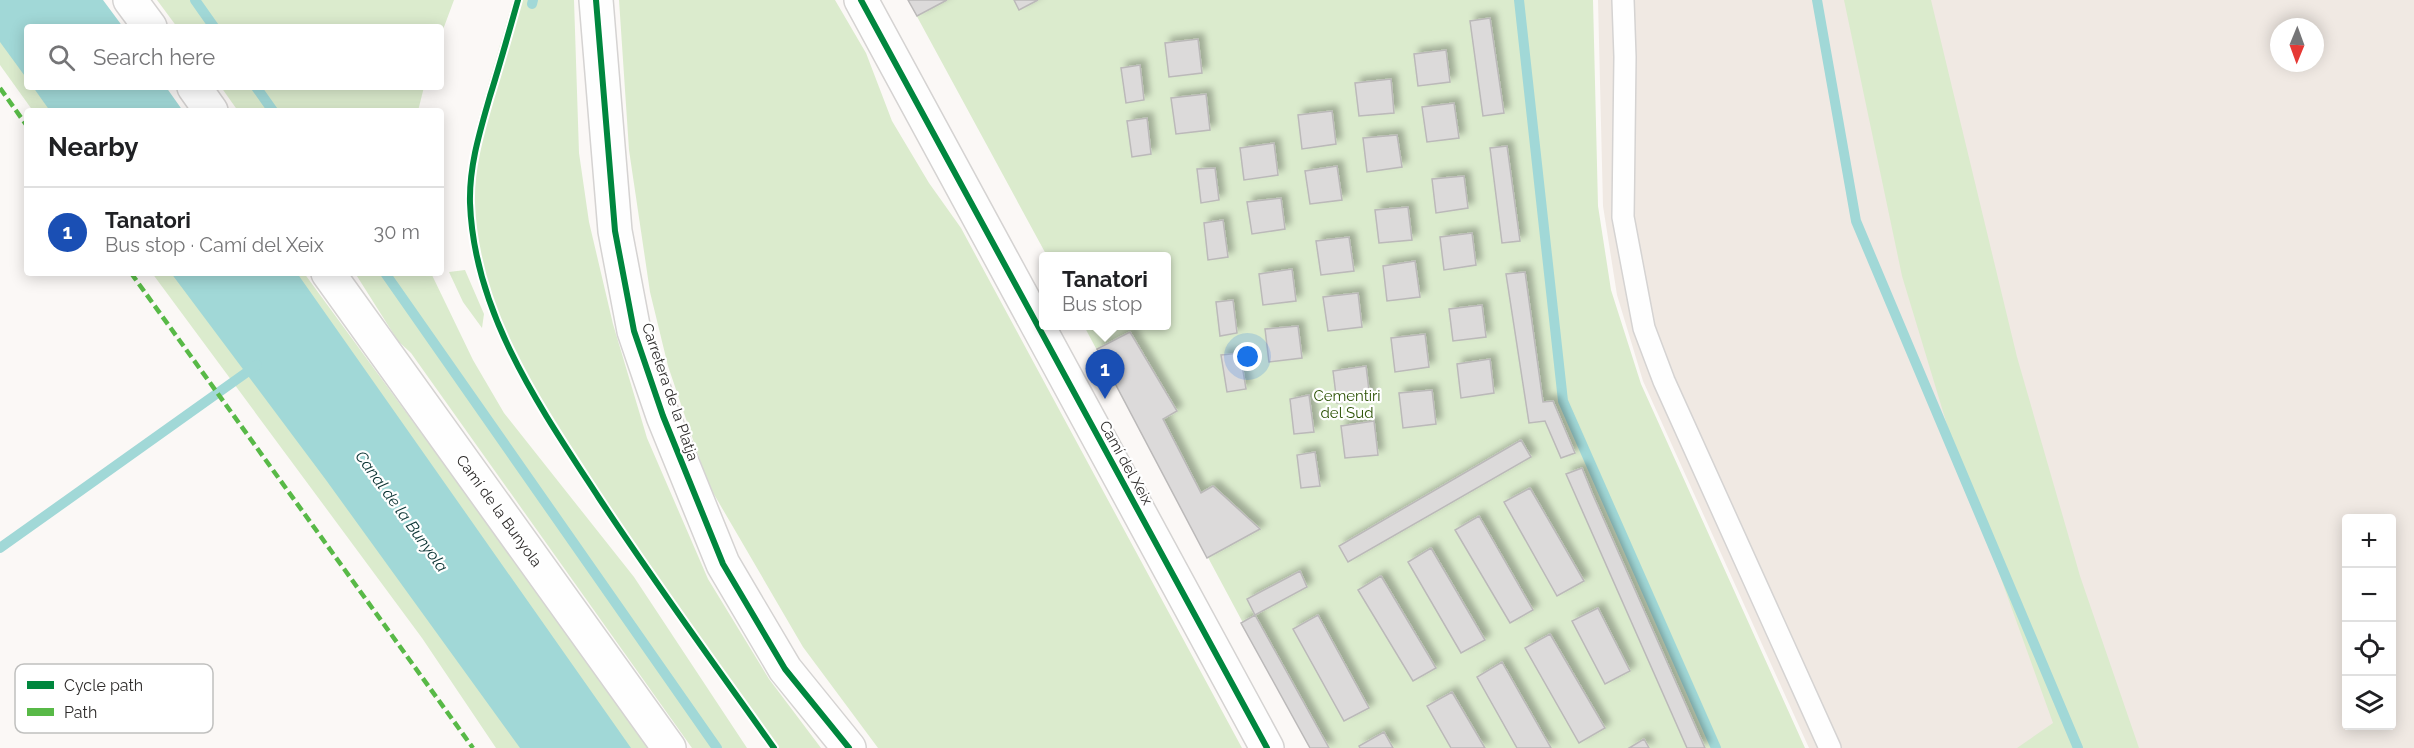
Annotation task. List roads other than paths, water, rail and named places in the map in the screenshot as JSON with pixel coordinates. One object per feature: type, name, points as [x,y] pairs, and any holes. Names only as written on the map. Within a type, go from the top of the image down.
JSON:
[{"type":"street","points":[[130,0],[148,24]]},
{"type":"street","name":"Carretera de la Platja","points":[[596,0],[615,231],[634,331],[663,416],[723,564],[785,669],[849,748]]},
{"type":"street","name":"Camí del Xeix","points":[[861,0],[1039,328]]},
{"type":"street","points":[[196,90],[209,108]]},
{"type":"street","name":"Camí de la Bunyola","points":[[330,276],[669,748]]},
{"type":"street","name":"Camí del Xeix","points":[[1040,330],[1267,748]]},
{"type":"lane","points":[[1623,0],[1625,57],[1623,217],[1644,328],[1664,381],[1830,748]]},
{"type":"water","points":[[0,0],[103,0],[121,24],[24,24],[24,75],[0,42]]},
{"type":"water","points":[[35,90],[168,90],[181,108],[48,108]]},
{"type":"water","name":"Canal de la Bunyola","points":[[173,276],[299,276],[631,748],[520,748],[326,480]]},
{"type":"waterway","points":[[195,0],[212,24]]},
{"type":"waterway","points":[[532,4],[533,0]]},
{"type":"waterway","points":[[1519,0],[1563,401],[1716,748]]},
{"type":"waterway","points":[[1817,0],[1856,221],[2078,748]]},
{"type":"waterway","points":[[258,90],[271,108]]},
{"type":"waterway","points":[[387,276],[717,748]]},
{"type":"waterway","points":[[0,548],[257,365]]},
{"type":"place","name":"Tanatori","points":[[1105,399]]},
{"type":"park label","name":"Cementiri del Sud","points":[[1347,404]]}]
